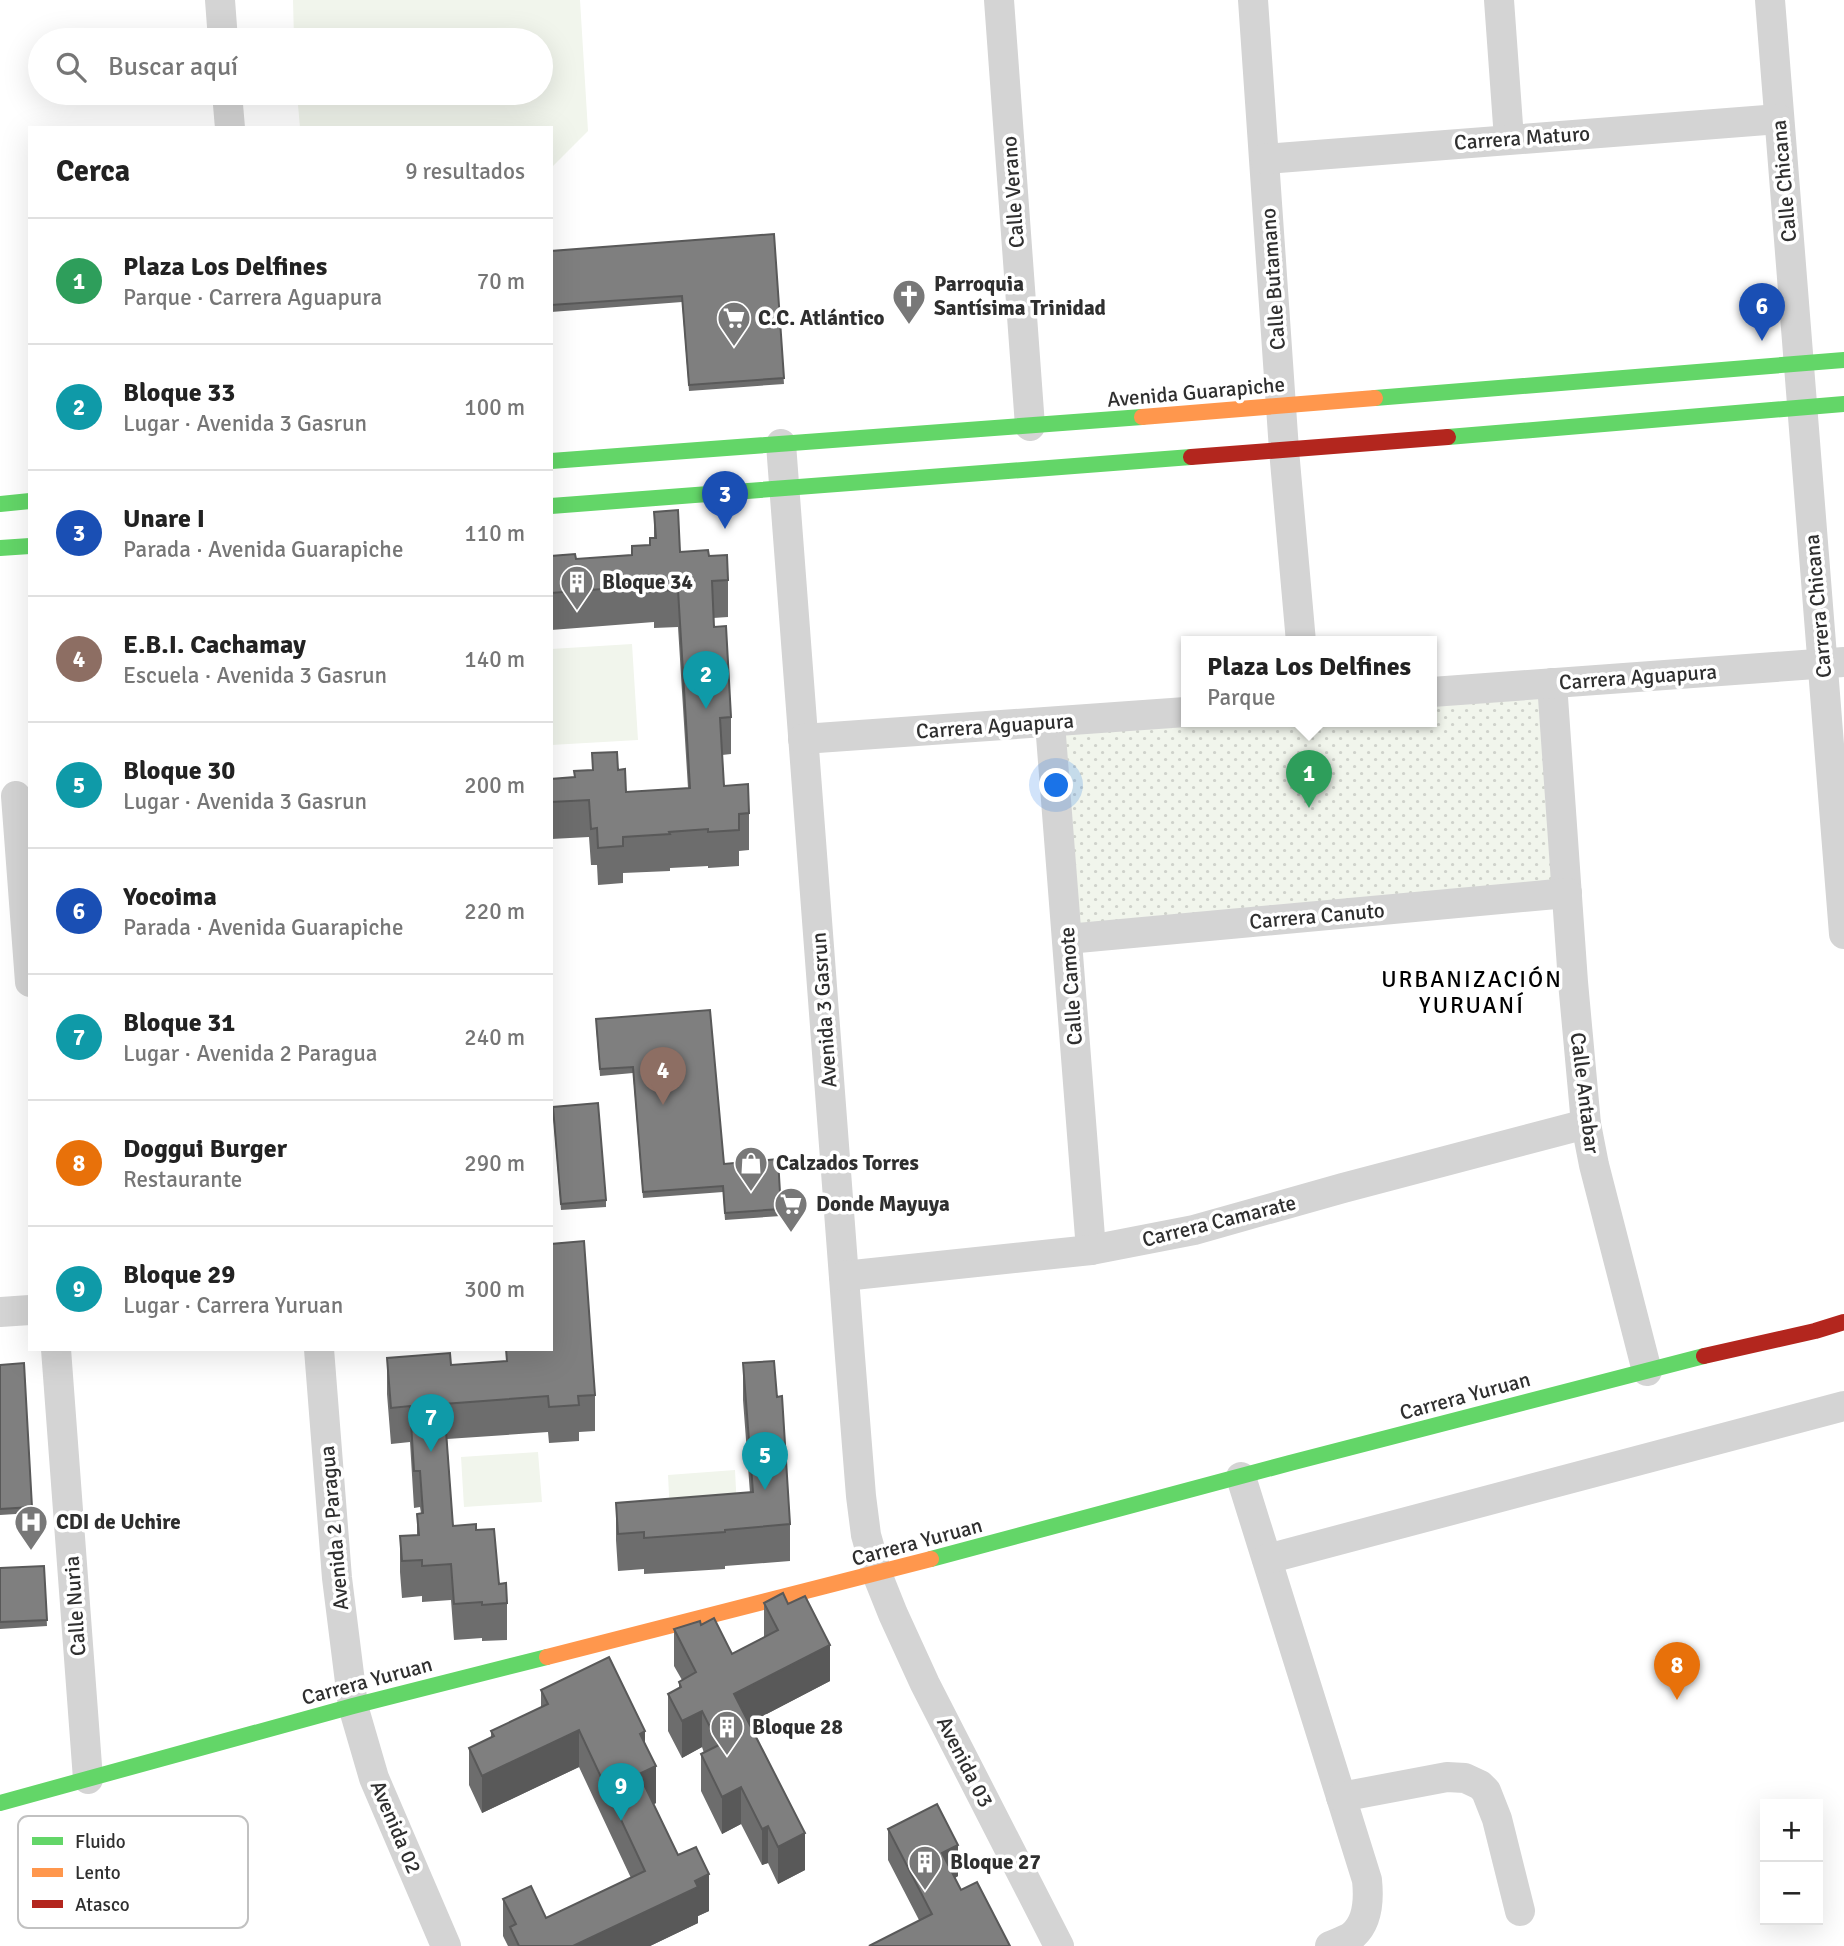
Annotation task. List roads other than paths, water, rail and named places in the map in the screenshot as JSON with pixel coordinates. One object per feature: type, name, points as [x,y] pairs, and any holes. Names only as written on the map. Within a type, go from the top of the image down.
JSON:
[{"type":"street","points":[[220,0],[222,28]]},
{"type":"street","name":"Calle Verano","points":[[999,0],[1031,426]]},
{"type":"street","name":"Calle Butamano","points":[[1253,0],[1284,450],[1300,636]]},
{"type":"street","points":[[1499,0],[1509,139]]},
{"type":"street","name":"Calle Chicana","points":[[1770,0],[1799,362]]},
{"type":"street","points":[[228,105],[230,126]]},
{"type":"street","name":"Carrera Maturo","points":[[1265,159],[1779,119]]},
{"type":"street","name":"Avenida Guarapiche","points":[[553,461],[1031,426],[1844,360]]},
{"type":"street","name":"Carrera Chicana","points":[[1799,362],[1802,408],[1833,663],[1843,918]]},
{"type":"street","points":[[553,506],[1844,404]]},
{"type":"street","name":"Avenida 3 Gasrun","points":[[781,444],[861,1496],[866,1535],[877,1574]]},
{"type":"street","points":[[0,504],[28,502]]},
{"type":"street","points":[[0,548],[28,546]]},
{"type":"street","name":"Carrera Aguapura","points":[[1437,692],[1833,663]]},
{"type":"street","name":"Calle Antabar","points":[[1552,683],[1586,1124],[1594,1166],[1647,1371]]},
{"type":"street","name":"Carrera Aguapura","points":[[803,739],[1181,712]]},
{"type":"street","name":"Calle Camote","points":[[1050,723],[1091,1250]]},
{"type":"street","points":[[15,796],[28,957]]},
{"type":"street","name":"Carrera Canuto","points":[[1067,939],[1567,892]]},
{"type":"street","name":"Carrera Camarate","points":[[844,1276],[1091,1250],[1194,1230],[1586,1124]]},
{"type":"street","points":[[0,1312],[28,1310]]},
{"type":"street","name":"Carrera Yuruan","points":[[0,1802],[353,1706],[877,1574],[1647,1371],[1844,1322]]},
{"type":"street","name":"Calle Nuria","points":[[56,1351],[88,1779]]},
{"type":"street","name":"Avenida 2 Paragua","points":[[319,1351],[337,1578],[353,1706]]},
{"type":"street","points":[[1267,1559],[1844,1406]]},
{"type":"street","points":[[1241,1477],[1367,1881],[1367,1908],[1359,1927],[1352,1936],[1330,1946]]},
{"type":"street","name":"Avenida 03","points":[[877,1574],[892,1614],[925,1684],[1059,1946]]},
{"type":"street","name":"Avenida 02","points":[[353,1706],[374,1778],[446,1946]]},
{"type":"street","points":[[1341,1797],[1447,1777],[1456,1776],[1473,1781],[1486,1791],[1497,1819],[1520,1911]]},
{"type":"place","name":"Parroquia Santísima Trinidad","points":[[909,326]]},
{"type":"place","name":"Yocoima","points":[[1762,341]]},
{"type":"place","name":"C.C. Atlántico","points":[[734,348]]},
{"type":"place","name":"Unare I","points":[[725,529]]},
{"type":"place","name":"Bloque 34","points":[[577,612]]},
{"type":"place","name":"Bloque 33","points":[[706,709]]},
{"type":"place","name":"Plaza Los Delfines","points":[[1309,808]]},
{"type":"place","name":"E.B.I. Cachamay","points":[[663,1105]]},
{"type":"place","name":"Calzados Torres","points":[[751,1193]]},
{"type":"place","name":"Donde Mayuya","points":[[791,1234]]},
{"type":"place","name":"Bloque 31","points":[[431,1452]]},
{"type":"place","name":"Bloque 30","points":[[765,1490]]},
{"type":"place","name":"CDI de Uchire","points":[[31,1552]]},
{"type":"place","name":"Doggui Burger","points":[[1677,1700]]},
{"type":"place","name":"Bloque 28","points":[[727,1757]]},
{"type":"place","name":"Bloque 29","points":[[621,1821]]},
{"type":"place","name":"Bloque 27","points":[[925,1892]]},
{"type":"district","name":"URBANIZACIÓN YURUANÍ","points":[[1472,992]]}]
